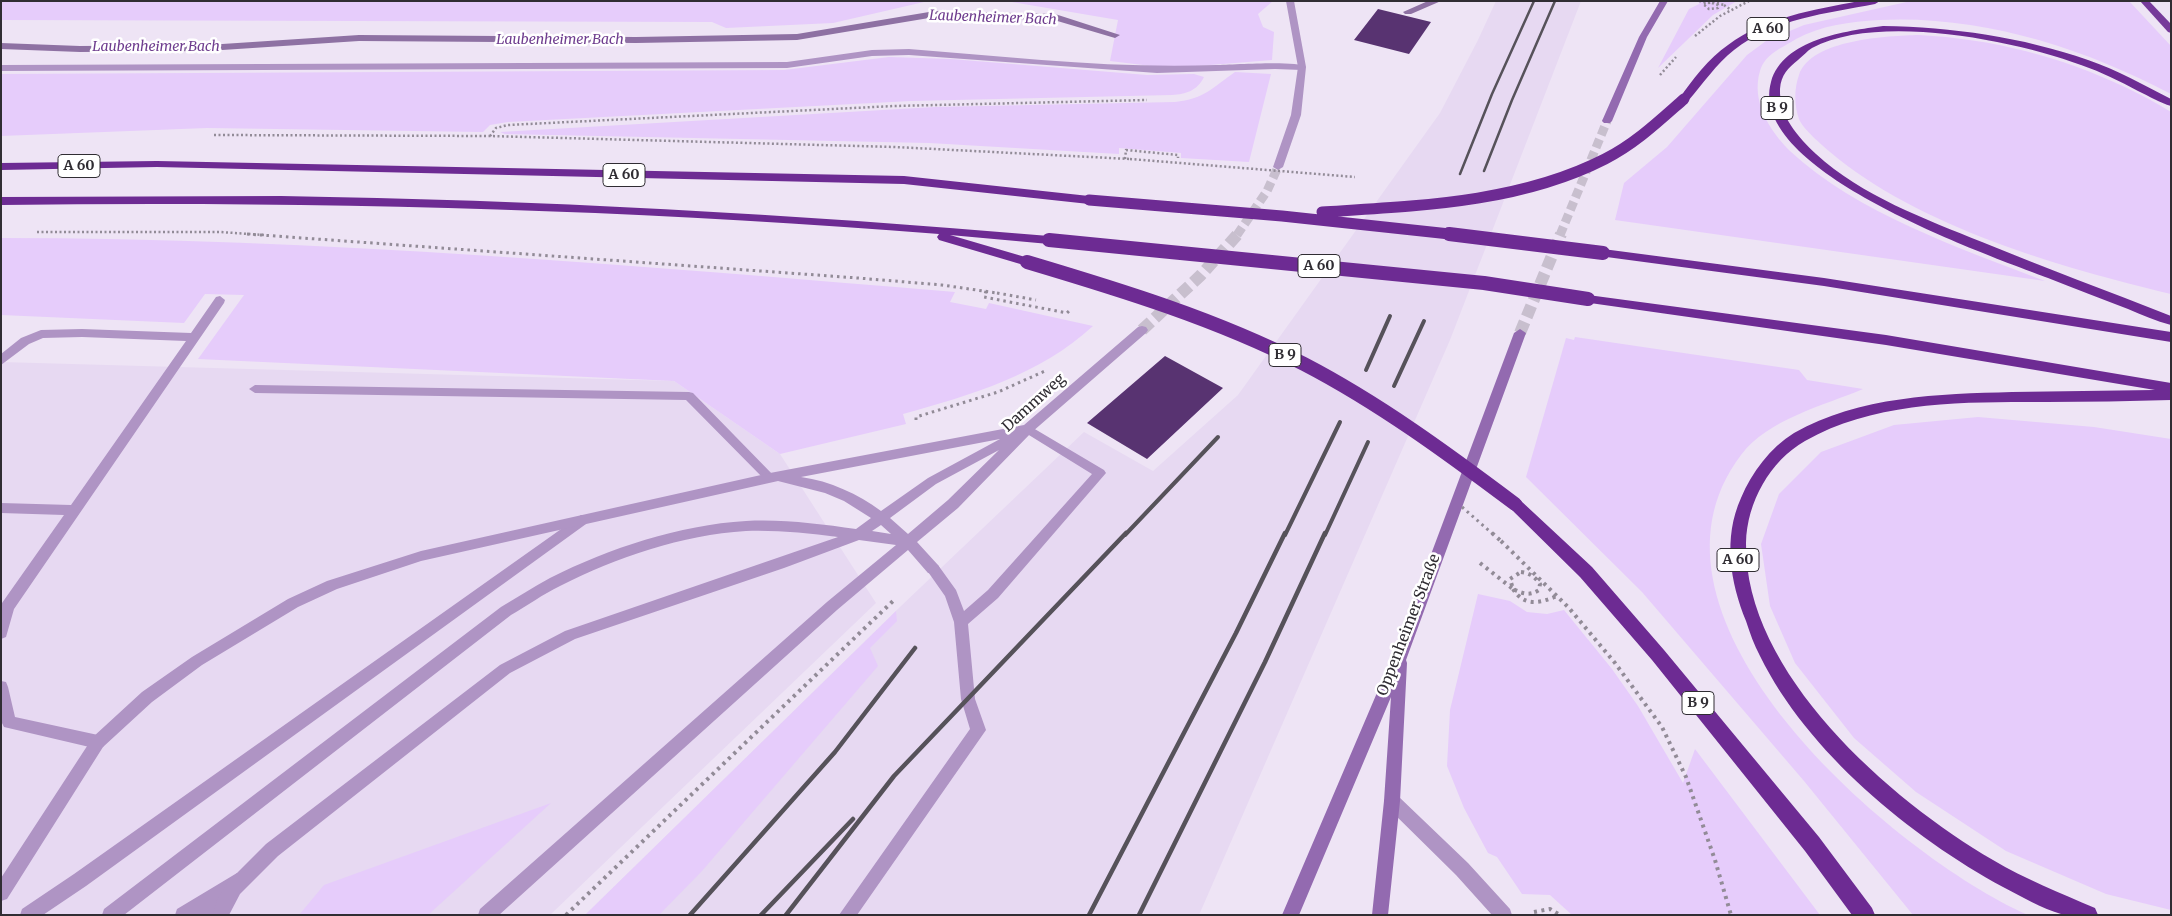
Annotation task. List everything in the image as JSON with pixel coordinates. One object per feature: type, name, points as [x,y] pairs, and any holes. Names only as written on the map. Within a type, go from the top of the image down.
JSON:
[{"type":"highway","name":"A 60","points":[[1280,215],[1428,205],[1471,200],[1520,191],[1589,169],[1616,155],[1660,122],[1684,99],[1730,48],[1746,39],[1792,20],[1875,1]]},
{"type":"highway","points":[[2144,1],[2171,30]]},
{"type":"highway","name":"B 9","points":[[2171,103],[2087,63],[2040,47],[1970,33],[1902,27],[1845,31],[1816,41],[1787,61],[1780,71],[1774,91],[1779,112],[1796,139],[1832,171],[1858,188],[1946,232],[2171,321]]},
{"type":"highway","name":"A 60","points":[[1,167],[167,165],[904,180],[1089,200],[1215,208],[1406,228],[1824,282],[2171,337]]},
{"type":"highway","name":"A 60","points":[[1,201],[280,200],[515,205],[911,227],[1484,283],[1886,340],[2171,388]]},
{"type":"highway","name":"B 9","points":[[911,227],[1183,311],[1288,357],[1340,384],[1433,443],[1515,504],[1586,572],[1658,655],[1812,844],[1865,915]]},
{"type":"highway","name":"A 60","points":[[2088,915],[2028,888],[1948,843],[1877,790],[1808,715],[1784,683],[1765,652],[1754,628],[1740,571],[1737,546],[1741,516],[1750,492],[1763,471],[1798,438],[1826,425],[1860,414],[1910,403],[1961,399],[2171,395]]},
{"type":"main road","points":[[1607,121],[1643,37],[1664,1]]},
{"type":"main road","name":"Oppenheimer Straße","points":[[1290,915],[1400,654],[1481,443],[1520,333]]},
{"type":"main road","points":[[1380,915],[1392,801],[1400,654]]},
{"type":"street","points":[[1278,167],[1296,115],[1302,68],[1290,1]]},
{"type":"street","points":[[1,68],[787,65],[872,54],[909,52],[1157,70],[1275,66],[1302,68]]},
{"type":"street","points":[[1,633],[7,607],[220,300]]},
{"type":"street","name":"Dammweg","points":[[486,915],[824,612],[953,504],[1028,428],[1142,330]]},
{"type":"street","points":[[1,362],[25,341],[41,334],[82,333],[195,337]]},
{"type":"street","points":[[255,389],[689,396],[770,478],[792,480],[856,500],[909,540],[951,594],[961,622],[968,699],[978,730],[847,915]]},
{"type":"street","points":[[201,915],[272,850],[505,669],[570,635],[779,564],[857,535],[932,481],[1028,428]]},
{"type":"street","points":[[1,893],[98,742],[147,697],[241,633],[293,603],[332,585],[421,556],[770,478],[1028,428],[1100,473],[993,594],[961,622]]},
{"type":"street","points":[[1,508],[74,510]]},
{"type":"street","points":[[28,915],[88,874],[581,520]]},
{"type":"street","points":[[110,915],[506,612],[554,582],[602,562],[688,534],[747,526],[773,526],[909,540]]},
{"type":"street","points":[[1,687],[9,722],[98,742]]},
{"type":"street","points":[[1392,801],[1462,869],[1504,915]]},
{"type":"street","points":[[183,915],[242,878]]},
{"type":"street","points":[[220,915],[221,908],[242,878]]},
{"type":"path","points":[[1699,1],[1712,3],[1718,5],[1718,8],[1709,9],[1703,4],[1714,2],[1731,10]]},
{"type":"path","points":[[1151,100],[894,106],[508,125],[496,128],[489,136],[885,147],[1125,158],[1362,178]]},
{"type":"path","points":[[1125,158],[1126,150],[1178,155],[1178,158]]},
{"type":"path","points":[[31,232],[220,232],[858,278],[986,291],[1043,302]]},
{"type":"path","points":[[986,291],[984,297],[1067,313],[1069,311]]},
{"type":"path","points":[[917,424],[916,417],[994,394],[1028,381],[1048,369]]},
{"type":"path","points":[[1456,502],[1501,541],[1556,596],[1615,663],[1662,727],[1686,776],[1715,860],[1731,915]]},
{"type":"path","points":[[1480,563],[1508,584],[1512,588],[1516,591],[1523,595],[1530,596],[1539,590],[1540,584],[1532,575],[1517,572],[1512,576],[1510,581],[1512,585],[1513,589],[1522,599],[1538,604],[1556,596]]},
{"type":"path","points":[[566,915],[892,601]]},
{"type":"path","points":[[1530,912],[1550,910],[1560,915]]},
{"type":"shaded area","points":[[1,1],[949,1],[924,2],[833,23],[726,28],[712,22],[1,20]]},
{"type":"shaded area","points":[[1006,1],[1273,1],[1258,14],[1263,27],[1274,32],[1272,60],[1198,66],[1151,66],[1110,61],[1118,20]]},
{"type":"shaded area","points":[[1496,1],[1581,1],[1450,340],[1199,915],[585,915],[901,606],[1084,432],[1153,471],[1238,395],[1440,113]]},
{"type":"shaded area","points":[[1700,1],[1737,1],[1713,15],[1658,68],[1689,9],[1699,4]]},
{"type":"shaded area","points":[[1911,1],[2129,1],[2171,46],[2171,94],[2102,62],[2030,38],[1955,23],[1917,20],[1879,20],[1826,27],[1796,39],[1770,56],[1762,65],[1758,82],[1758,93],[1760,104],[1769,124],[1782,143],[1817,173],[1846,193],[1911,227],[2045,281],[1615,220],[1624,183],[1667,147],[1747,55],[1766,41],[1804,25]]},
{"type":"shaded area","points":[[1919,35],[1973,40],[2051,58],[2138,93],[2171,112],[2171,294],[2037,257],[1947,223],[1905,202],[1866,179],[1830,152],[1804,127],[1797,114],[1795,97],[1799,75],[1806,63],[1818,54],[1852,42]]},
{"type":"shaded area","points":[[889,57],[951,59],[1147,75],[1194,74],[1204,77],[1198,86],[1191,91],[1172,95],[911,101],[508,122],[490,125],[483,132],[207,128],[1,136],[1,74],[784,70]]},
{"type":"shaded area","points":[[1235,72],[1271,74],[1249,162],[1181,158],[1181,153],[1119,148],[1119,154],[929,143],[505,134],[500,132],[935,107],[1175,102],[1185,101],[1201,95]]},
{"type":"shaded area","points":[[1,238],[121,239],[240,243],[359,248],[598,263],[955,292],[950,302],[986,309],[989,303],[1093,326],[1051,358],[1028,370],[979,391],[903,414],[906,424],[780,454],[674,381],[198,359],[244,295],[205,294],[184,323],[1,315]]},
{"type":"shaded area","points":[[1575,337],[1799,370],[1807,380],[1863,389],[1781,423],[1752,443],[1741,455],[1712,519],[1715,587],[1742,656],[1788,724],[1846,786],[1909,841],[1972,885],[2028,915],[1913,915],[1804,781],[1642,592],[1526,477],[1566,338],[1574,340]]},
{"type":"shaded area","points":[[1,362],[674,381],[780,454],[876,603],[550,915],[1,915]]},
{"type":"shaded area","points":[[1978,417],[2094,427],[2171,439],[2171,910],[2106,894],[2006,851],[1916,792],[1854,738],[1795,663],[1770,606],[1761,544],[1779,494],[1821,452],[1894,425]]},
{"type":"shaded area","points":[[1478,594],[1510,601],[1527,612],[1547,614],[1564,610],[1612,669],[1638,706],[1683,783],[1695,749],[1820,915],[1572,915],[1550,895],[1522,894],[1497,857],[1488,853],[1464,808],[1447,766],[1450,710]]},
{"type":"shaded area","points":[[896,611],[897,621],[870,648],[878,666],[702,871],[659,915],[585,915]]},
{"type":"shaded area","points":[[551,803],[428,915],[299,915],[324,885]]},
{"type":"building","points":[[1378,9],[1431,22],[1409,54],[1354,40]]},
{"type":"building","points":[[1165,356],[1223,388],[1147,459],[1087,423]]},
{"type":"waterway","name":"Laubenheimer Bach","points":[[1408,12],[1437,1]]},
{"type":"waterway","name":"Laubenheimer Bach","points":[[1,46],[80,49],[207,48],[359,38],[636,40],[797,37],[935,14],[1055,17],[1115,35]]},
{"type":"tunnel","points":[[1560,235],[1607,121]]},
{"type":"tunnel","points":[[1237,235],[1267,191],[1278,167]]},
{"type":"tunnel","points":[[1142,330],[1201,275],[1238,234]]},
{"type":"tunnel","points":[[1520,333],[1561,234]]},
{"type":"railway","points":[[1460,174],[1492,94],[1534,1]]},
{"type":"railway","points":[[1484,171],[1512,100],[1555,1]]},
{"type":"railway","points":[[1366,370],[1390,316]]},
{"type":"railway","points":[[1394,386],[1424,321]]},
{"type":"railway","points":[[1285,535],[1340,422]]},
{"type":"railway","points":[[1125,535],[1218,437]]},
{"type":"railway","points":[[1325,535],[1368,442]]},
{"type":"railway","points":[[786,915],[894,776],[1126,533]]},
{"type":"railway","points":[[1089,915],[1236,633],[1285,533]]},
{"type":"railway","points":[[1139,915],[1265,662],[1325,533]]},
{"type":"railway","points":[[690,915],[835,752],[915,648]]},
{"type":"railway","points":[[761,915],[853,819]]}]
